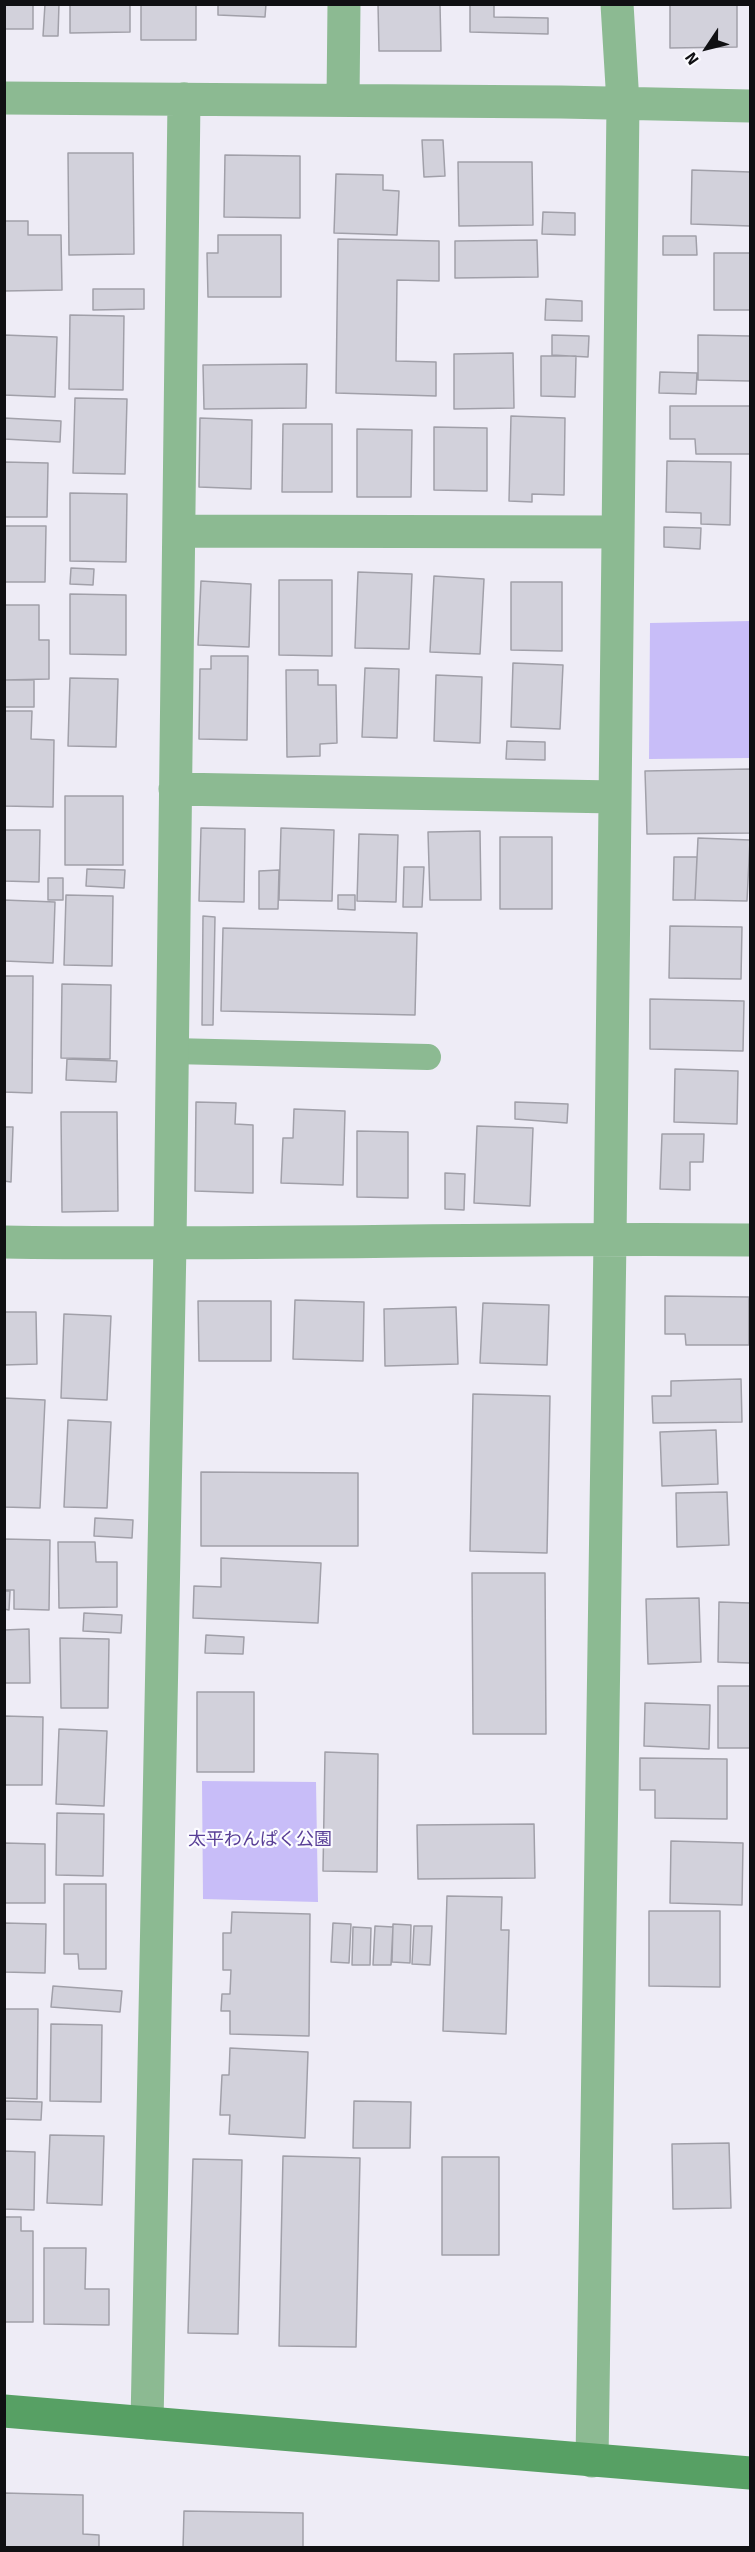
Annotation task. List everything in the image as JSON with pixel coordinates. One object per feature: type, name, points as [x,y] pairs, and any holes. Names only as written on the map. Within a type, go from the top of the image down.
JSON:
[{"type":"street","points":[[344,4],[344,100]]},
{"type":"street","points":[[592,2460],[610,1239],[623,103],[617,4]]},
{"type":"street","points":[[4,98],[750,106]]},
{"type":"street","points":[[147,2423],[170,1244],[184,99]]},
{"type":"street","points":[[178,531],[618,532]]},
{"type":"street","points":[[175,789],[615,797]]},
{"type":"street","points":[[4,1242],[170,1244],[610,1239],[750,1240]]},
{"type":"street","points":[[4,2411],[750,2473]]},
{"type":"lane","points":[[172,1051],[428,1057]]},
{"type":"green space","points":[[750,621],[750,758],[649,759],[650,623]]},
{"type":"green space","name":"太平わんぱく公園","points":[[202,1781],[316,1782],[318,1902],[203,1899]]},
{"type":"building","points":[[4,4],[33,4],[33,29],[4,29]]},
{"type":"building","points":[[45,4],[59,4],[58,36],[43,36]]},
{"type":"building","points":[[70,4],[130,4],[130,32],[70,33]]},
{"type":"building","points":[[141,4],[196,4],[196,40],[141,40]]},
{"type":"building","points":[[218,4],[266,4],[265,17],[218,15]]},
{"type":"building","points":[[378,4],[440,4],[441,51],[379,51]]},
{"type":"building","points":[[470,4],[494,4],[494,17],[548,18],[548,34],[470,32]]},
{"type":"building","points":[[670,4],[737,4],[737,47],[670,48]]},
{"type":"building","points":[[422,140],[443,140],[445,176],[424,177]]},
{"type":"building","points":[[68,153],[133,153],[134,254],[69,255]]},
{"type":"building","points":[[225,155],[300,156],[300,218],[224,217]]},
{"type":"building","points":[[458,162],[532,162],[533,225],[459,226]]},
{"type":"building","points":[[692,170],[750,172],[750,226],[691,224]]},
{"type":"building","points":[[336,174],[383,175],[383,190],[399,191],[397,235],[334,233]]},
{"type":"building","points":[[543,212],[575,213],[575,235],[542,234]]},
{"type":"building","points":[[4,221],[28,221],[28,235],[61,235],[62,290],[4,291]]},
{"type":"building","points":[[218,235],[281,235],[281,297],[208,297],[207,253],[218,253]]},
{"type":"building","points":[[663,236],[696,236],[697,255],[663,255]]},
{"type":"building","points":[[338,239],[439,241],[439,281],[397,280],[396,361],[436,362],[436,396],[336,393]]},
{"type":"building","points":[[537,240],[538,277],[455,278],[455,241]]},
{"type":"building","points":[[714,253],[750,253],[750,310],[714,310]]},
{"type":"building","points":[[93,289],[144,289],[144,309],[93,310]]},
{"type":"building","points":[[546,299],[582,301],[582,321],[545,320]]},
{"type":"building","points":[[70,315],[124,316],[123,390],[69,389]]},
{"type":"building","points":[[4,335],[57,337],[55,397],[4,395]]},
{"type":"building","points":[[552,335],[589,336],[588,357],[552,355]]},
{"type":"building","points":[[698,335],[750,336],[750,381],[698,380]]},
{"type":"building","points":[[513,353],[514,408],[454,409],[454,354]]},
{"type":"building","points":[[541,356],[576,356],[575,397],[541,396]]},
{"type":"building","points":[[307,364],[306,408],[204,409],[203,365]]},
{"type":"building","points":[[660,372],[697,373],[696,394],[659,393]]},
{"type":"building","points":[[75,398],[127,399],[125,474],[73,473]]},
{"type":"building","points":[[670,406],[750,406],[750,454],[696,454],[695,439],[670,439]]},
{"type":"building","points":[[511,416],[565,418],[564,495],[532,494],[532,502],[509,501]]},
{"type":"building","points":[[4,418],[61,421],[60,442],[4,439]]},
{"type":"building","points":[[200,418],[252,420],[251,489],[199,487]]},
{"type":"building","points":[[283,424],[332,424],[332,492],[282,492]]},
{"type":"building","points":[[434,427],[487,428],[487,491],[434,490]]},
{"type":"building","points":[[357,429],[412,430],[411,497],[357,497]]},
{"type":"building","points":[[667,461],[731,462],[730,525],[701,524],[701,513],[666,512]]},
{"type":"building","points":[[4,462],[48,463],[47,517],[4,517]]},
{"type":"building","points":[[70,493],[127,494],[126,562],[70,561]]},
{"type":"building","points":[[4,526],[46,526],[45,582],[4,582]]},
{"type":"building","points":[[664,527],[701,528],[700,549],[664,547]]},
{"type":"building","points":[[71,568],[94,569],[93,585],[70,584]]},
{"type":"building","points":[[358,572],[412,574],[409,649],[355,648]]},
{"type":"building","points":[[434,576],[484,579],[480,654],[430,652]]},
{"type":"building","points":[[279,580],[332,580],[332,656],[279,655]]},
{"type":"building","points":[[201,581],[251,584],[249,647],[198,645]]},
{"type":"building","points":[[511,582],[562,582],[562,651],[511,650]]},
{"type":"building","points":[[70,594],[126,595],[126,655],[70,654]]},
{"type":"building","points":[[4,605],[39,605],[39,640],[49,640],[49,679],[4,680]]},
{"type":"building","points":[[211,656],[248,656],[247,740],[199,739],[200,669],[211,669]]},
{"type":"building","points":[[513,663],[563,665],[560,729],[511,727]]},
{"type":"building","points":[[365,668],[399,669],[397,738],[362,737]]},
{"type":"building","points":[[286,670],[318,670],[318,685],[336,685],[337,743],[320,744],[320,756],[287,757]]},
{"type":"building","points":[[436,675],[482,677],[480,743],[434,741]]},
{"type":"building","points":[[70,678],[118,679],[116,747],[68,746]]},
{"type":"building","points":[[4,680],[34,680],[34,707],[4,707]]},
{"type":"building","points":[[4,711],[32,711],[31,739],[54,740],[53,807],[4,806]]},
{"type":"building","points":[[507,741],[545,742],[545,760],[506,759]]},
{"type":"building","points":[[750,769],[750,833],[647,834],[645,771]]},
{"type":"building","points":[[65,796],[123,796],[123,865],[65,865]]},
{"type":"building","points":[[201,828],[245,829],[244,902],[199,901]]},
{"type":"building","points":[[281,828],[334,830],[332,901],[279,900]]},
{"type":"building","points":[[4,830],[40,830],[39,882],[4,881]]},
{"type":"building","points":[[480,831],[481,900],[430,900],[428,832]]},
{"type":"building","points":[[359,834],[398,835],[396,902],[357,901]]},
{"type":"building","points":[[500,837],[552,837],[552,909],[500,909]]},
{"type":"building","points":[[698,838],[750,840],[747,901],[695,900]]},
{"type":"building","points":[[674,857],[697,857],[695,900],[673,900]]},
{"type":"building","points":[[404,867],[424,867],[422,907],[403,907]]},
{"type":"building","points":[[87,869],[125,870],[124,888],[86,886]]},
{"type":"building","points":[[279,870],[278,909],[259,909],[259,871]]},
{"type":"building","points":[[48,878],[63,878],[63,900],[48,900]]},
{"type":"building","points":[[66,895],[113,896],[112,966],[64,965]]},
{"type":"building","points":[[338,895],[355,895],[355,910],[338,909]]},
{"type":"building","points":[[4,900],[55,902],[53,963],[4,961]]},
{"type":"building","points":[[203,916],[215,917],[213,1025],[202,1025]]},
{"type":"building","points":[[670,926],[742,927],[741,979],[669,978]]},
{"type":"building","points":[[223,928],[417,933],[415,1015],[221,1011]]},
{"type":"building","points":[[4,976],[33,976],[32,1093],[4,1092]]},
{"type":"building","points":[[62,984],[111,985],[110,1059],[61,1058]]},
{"type":"building","points":[[650,999],[744,1001],[743,1051],[650,1049]]},
{"type":"building","points":[[67,1059],[117,1061],[116,1082],[66,1080]]},
{"type":"building","points":[[675,1069],[738,1071],[737,1124],[674,1122]]},
{"type":"building","points":[[196,1102],[236,1103],[235,1124],[253,1125],[253,1193],[195,1191]]},
{"type":"building","points":[[515,1102],[568,1104],[567,1123],[515,1119]]},
{"type":"building","points":[[294,1109],[345,1111],[343,1185],[281,1183],[283,1138],[293,1138]]},
{"type":"building","points":[[61,1112],[117,1112],[118,1211],[62,1212]]},
{"type":"building","points":[[477,1126],[533,1128],[530,1206],[474,1203]]},
{"type":"building","points":[[4,1127],[13,1127],[11,1182],[4,1181]]},
{"type":"building","points":[[357,1131],[408,1132],[408,1198],[357,1197]]},
{"type":"building","points":[[662,1134],[704,1134],[703,1162],[690,1162],[690,1190],[660,1189]]},
{"type":"building","points":[[445,1173],[465,1174],[464,1210],[445,1209]]},
{"type":"building","points":[[665,1296],[749,1297],[749,1345],[686,1345],[685,1334],[665,1334]]},
{"type":"building","points":[[295,1300],[364,1302],[363,1361],[293,1359]]},
{"type":"building","points":[[198,1301],[271,1301],[271,1361],[199,1361]]},
{"type":"building","points":[[483,1303],[549,1305],[547,1365],[480,1363]]},
{"type":"building","points":[[456,1307],[458,1364],[385,1366],[384,1309]]},
{"type":"building","points":[[4,1312],[36,1312],[37,1364],[4,1365]]},
{"type":"building","points":[[64,1314],[111,1316],[107,1400],[61,1398]]},
{"type":"building","points":[[741,1379],[742,1422],[653,1423],[652,1396],[671,1396],[671,1381]]},
{"type":"building","points":[[473,1394],[550,1396],[547,1553],[470,1551]]},
{"type":"building","points":[[4,1398],[45,1400],[40,1508],[4,1507]]},
{"type":"building","points":[[68,1420],[111,1422],[107,1508],[64,1507]]},
{"type":"building","points":[[716,1430],[718,1484],[662,1486],[660,1432]]},
{"type":"building","points":[[201,1472],[358,1473],[358,1546],[201,1546]]},
{"type":"building","points":[[727,1492],[729,1545],[677,1547],[676,1493]]},
{"type":"building","points":[[95,1518],[133,1520],[132,1538],[94,1536]]},
{"type":"building","points":[[4,1539],[50,1540],[49,1610],[14,1609],[14,1590],[4,1590]]},
{"type":"building","points":[[58,1542],[95,1542],[96,1562],[117,1562],[117,1607],[59,1608]]},
{"type":"building","points":[[221,1558],[321,1563],[318,1623],[193,1618],[194,1586],[221,1587]]},
{"type":"building","points":[[472,1573],[545,1573],[546,1734],[473,1734]]},
{"type":"building","points":[[4,1591],[10,1591],[9,1610],[4,1609]]},
{"type":"building","points":[[699,1598],[701,1662],[648,1664],[646,1599]]},
{"type":"building","points":[[719,1602],[750,1603],[750,1663],[718,1662]]},
{"type":"building","points":[[84,1613],[122,1615],[121,1633],[83,1631]]},
{"type":"building","points":[[29,1629],[30,1683],[4,1683],[4,1630]]},
{"type":"building","points":[[206,1635],[244,1637],[243,1654],[205,1653]]},
{"type":"building","points":[[60,1638],[109,1639],[108,1708],[61,1708]]},
{"type":"building","points":[[718,1686],[750,1686],[750,1748],[718,1748]]},
{"type":"building","points":[[197,1692],[254,1692],[254,1772],[197,1772]]},
{"type":"building","points":[[645,1703],[710,1705],[709,1749],[644,1746]]},
{"type":"building","points":[[4,1716],[43,1717],[42,1785],[4,1785]]},
{"type":"building","points":[[59,1729],[107,1731],[104,1806],[56,1804]]},
{"type":"building","points":[[325,1752],[378,1754],[377,1872],[323,1871]]},
{"type":"building","points":[[640,1758],[727,1759],[727,1819],[655,1818],[655,1790],[640,1790]]},
{"type":"building","points":[[57,1813],[104,1814],[103,1876],[56,1875]]},
{"type":"building","points":[[534,1824],[535,1878],[418,1879],[417,1825]]},
{"type":"building","points":[[671,1841],[743,1843],[742,1905],[670,1903]]},
{"type":"building","points":[[4,1843],[45,1844],[45,1903],[4,1903]]},
{"type":"building","points":[[64,1884],[106,1884],[106,1969],[79,1969],[78,1954],[64,1954]]},
{"type":"building","points":[[447,1896],[502,1897],[501,1930],[509,1930],[506,2034],[443,2031]]},
{"type":"building","points":[[649,1911],[720,1911],[720,1987],[649,1986]]},
{"type":"building","points":[[232,1912],[310,1914],[309,2036],[230,2034],[230,2011],[221,2011],[222,1994],[230,1994],[231,1970],[223,1970],[223,1933],[231,1933]]},
{"type":"building","points":[[4,1923],[46,1924],[45,1973],[4,1972]]},
{"type":"building","points":[[333,1923],[351,1924],[349,1963],[331,1962]]},
{"type":"building","points":[[393,1924],[411,1925],[410,1963],[392,1962]]},
{"type":"building","points":[[375,1926],[393,1927],[391,1965],[373,1965]]},
{"type":"building","points":[[414,1926],[432,1926],[430,1965],[412,1964]]},
{"type":"building","points":[[353,1927],[371,1928],[370,1965],[352,1965]]},
{"type":"building","points":[[53,1986],[122,1991],[120,2012],[51,2007]]},
{"type":"building","points":[[4,2009],[38,2009],[37,2099],[4,2098]]},
{"type":"building","points":[[51,2024],[102,2025],[101,2102],[50,2101]]},
{"type":"building","points":[[230,2048],[308,2052],[305,2138],[229,2134],[230,2115],[220,2115],[222,2075],[229,2075]]},
{"type":"building","points":[[4,2101],[42,2102],[41,2120],[4,2119]]},
{"type":"building","points":[[354,2101],[411,2102],[410,2148],[353,2148]]},
{"type":"building","points":[[50,2135],[104,2136],[102,2205],[47,2203]]},
{"type":"building","points":[[729,2143],[731,2208],[673,2209],[672,2144]]},
{"type":"building","points":[[4,2151],[35,2152],[34,2210],[4,2209]]},
{"type":"building","points":[[283,2156],[360,2158],[356,2347],[279,2346]]},
{"type":"building","points":[[442,2157],[499,2157],[499,2255],[442,2255]]},
{"type":"building","points":[[193,2159],[242,2160],[238,2334],[188,2333]]},
{"type":"building","points":[[4,2217],[21,2217],[21,2231],[33,2231],[33,2322],[4,2322]]},
{"type":"building","points":[[44,2248],[86,2248],[85,2289],[109,2289],[109,2325],[44,2324]]},
{"type":"building","points":[[4,2493],[83,2495],[83,2534],[99,2535],[99,2548],[4,2548]]},
{"type":"building","points":[[184,2511],[303,2513],[303,2548],[183,2548]]}]
